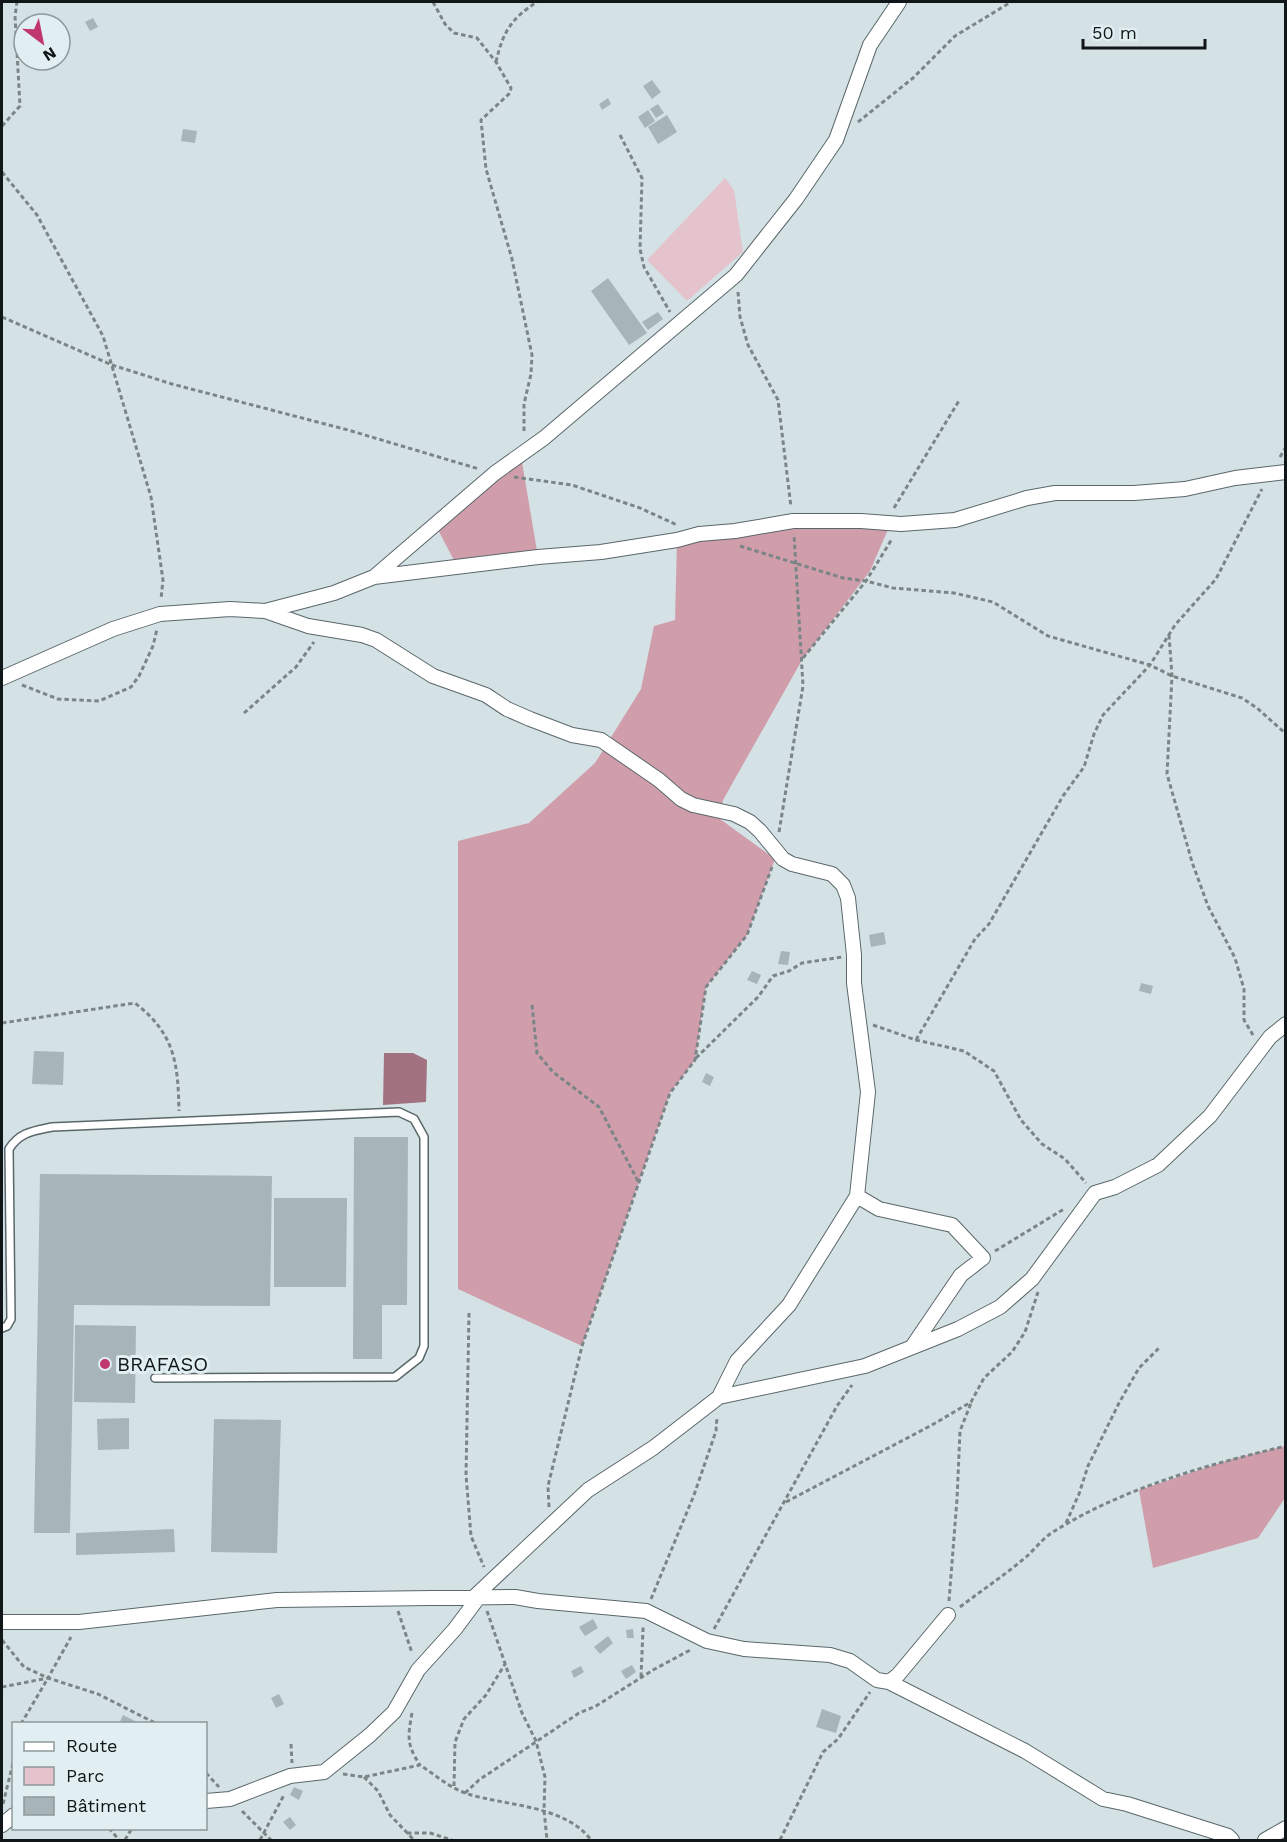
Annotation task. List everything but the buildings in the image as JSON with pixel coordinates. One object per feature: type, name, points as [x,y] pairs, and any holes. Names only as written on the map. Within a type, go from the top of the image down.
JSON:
[{"type":"street","points":[[374,577],[495,473],[525,453],[736,275],[795,199],[836,140],[870,45],[898,2]]},
{"type":"street","points":[[2,678],[113,629],[160,614],[230,609],[266,611],[334,593],[374,577],[538,557],[601,552],[677,540],[699,534],[735,531],[793,521],[901,524],[955,520],[1027,498],[1055,493],[1134,493],[1185,489],[1279,472]]},
{"type":"street","points":[[207,1801],[230,1799],[290,1776],[324,1772],[370,1735],[394,1712],[418,1670],[455,1629],[490,1580],[588,1490],[653,1448],[719,1397],[738,1361],[789,1305],[857,1196],[868,1092],[858,1020],[848,898],[843,885],[832,874],[792,864],[776,853],[760,831],[750,822],[734,814],[693,805],[681,799],[659,780],[601,740],[572,735],[515,713],[486,695],[433,676],[376,640],[288,620],[266,611]]},
{"type":"street","points":[[719,1397],[865,1366],[958,1329],[1000,1307],[1032,1280],[1095,1193],[1115,1187],[1158,1165],[1210,1116],[1270,1037],[1286,1024]]},
{"type":"street","points":[[857,1196],[879,1209],[952,1225],[983,1258],[961,1275],[912,1347]]},
{"type":"street","points":[[2,1622],[79,1622],[277,1600],[515,1597],[649,1612],[707,1641],[744,1649],[830,1655],[850,1661],[883,1681],[1025,1751],[1103,1799],[1127,1804],[1228,1836],[1232,1840]]},
{"type":"street","points":[[883,1681],[898,1675],[948,1615]]},
{"type":"street","points":[[1265,1840],[1286,1828]]},
{"type":"lane","points":[[2,1328],[7,1326],[10,1319],[9,1149],[15,1139],[26,1132],[52,1127],[399,1112],[414,1119],[424,1137],[423,1346],[419,1358],[395,1377],[155,1378]]},
{"type":"path","points":[[2,126],[20,106],[15,16],[17,2]]},
{"type":"path","points":[[433,2],[445,24],[454,33],[477,38],[496,62],[511,88],[510,93],[481,120],[482,147],[486,170],[512,259],[532,355],[531,374],[523,412],[525,453]]},
{"type":"path","points":[[496,62],[499,48],[510,24],[523,11],[537,2]]},
{"type":"path","points":[[836,140],[913,78],[955,36],[1011,2]]},
{"type":"path","points":[[620,135],[642,178],[640,249],[644,267],[678,323]]},
{"type":"path","points":[[2,172],[37,214],[103,336],[151,497],[163,580],[160,614],[153,646],[139,676],[131,687],[99,701],[58,699],[2,678]]},
{"type":"path","points":[[694,1060],[706,987],[747,935],[776,853],[803,686],[793,521],[778,400],[748,345],[740,317],[736,275]]},
{"type":"path","points":[[2,317],[112,365],[230,401],[348,430],[495,473],[572,485],[640,508],[699,534]]},
{"type":"path","points":[[886,522],[960,399]]},
{"type":"path","points":[[916,1040],[975,939],[989,924],[1063,796],[1084,767],[1094,734],[1103,715],[1150,665],[1175,625],[1216,579],[1279,472],[1286,447]]},
{"type":"path","points":[[802,660],[866,581],[901,524]]},
{"type":"path","points":[[731,543],[843,578],[893,588],[954,593],[993,602],[1048,636],[1150,665],[1172,676],[1242,698],[1286,734]]},
{"type":"path","points":[[244,713],[296,667],[323,629]]},
{"type":"path","points":[[1169,634],[1172,676],[1167,774],[1192,862],[1208,906],[1235,958],[1244,989],[1244,1020],[1261,1049]]},
{"type":"path","points":[[552,1524],[548,1486],[582,1346],[670,1093],[694,1060],[758,996],[773,976],[789,971],[802,963],[854,955]]},
{"type":"path","points":[[2,1023],[135,1003],[158,1024],[171,1046],[178,1074],[179,1122]]},
{"type":"path","points":[[532,1005],[537,1053],[553,1072],[599,1107],[639,1183]]},
{"type":"path","points":[[858,1020],[916,1040],[964,1051],[993,1071],[1021,1120],[1042,1144],[1065,1159],[1095,1193]]},
{"type":"path","points":[[983,1258],[1068,1207]]},
{"type":"path","points":[[948,1615],[960,1431],[971,1402],[984,1378],[1012,1352],[1025,1332],[1039,1287]]},
{"type":"path","points":[[469,1314],[466,1475],[471,1536],[490,1580]]},
{"type":"path","points":[[1065,1525],[1088,1466],[1119,1403],[1139,1368],[1160,1347]]},
{"type":"path","points":[[465,1793],[479,1780],[579,1713],[619,1693],[640,1677],[707,1641],[837,1406],[865,1366]]},
{"type":"path","points":[[640,1677],[643,1629],[673,1542],[694,1495],[716,1431],[719,1397]]},
{"type":"path","points":[[785,1503],[971,1402]]},
{"type":"path","points":[[948,1615],[1027,1556],[1050,1533],[1100,1506],[1148,1486],[1232,1459],[1286,1446]]},
{"type":"path","points":[[478,1597],[522,1713],[536,1741],[545,1777],[544,1810],[547,1840]]},
{"type":"path","points":[[22,1722],[79,1622]]},
{"type":"path","points":[[2,1640],[24,1667],[48,1678],[98,1694],[150,1722]]},
{"type":"path","points":[[454,1786],[456,1742],[464,1719],[486,1695],[505,1664]]},
{"type":"path","points":[[2,1687],[48,1678]]},
{"type":"path","points":[[780,1840],[823,1752],[838,1739],[883,1681]]},
{"type":"path","points":[[324,1772],[364,1777],[420,1765],[465,1793],[544,1810],[585,1832],[591,1840]]},
{"type":"path","points":[[2,1812],[12,1767]]},
{"type":"path","points":[[364,1777],[378,1791],[390,1815],[414,1840]]},
{"type":"path","points":[[407,1833],[430,1833],[452,1840]]},
{"type":"green space","points":[[725,178],[734,190],[743,252],[687,301],[647,260]]},
{"type":"shaded area","points":[[521,456],[538,557],[458,568],[435,524]]},
{"type":"shaded area","points":[[893,518],[870,571],[802,660],[723,800],[720,819],[775,859],[747,935],[706,987],[695,1060],[670,1093],[582,1346],[458,1289],[458,841],[529,823],[595,763],[641,689],[654,626],[675,620],[677,540]]},
{"type":"shaded area","points":[[384,1053],[413,1053],[427,1060],[426,1102],[383,1105]]},
{"type":"shaded area","points":[[1285,1446],[1285,1498],[1258,1538],[1153,1568],[1139,1490],[1232,1459]]},
{"type":"place","name":"BRAFASO","points":[[105,1364]]}]
